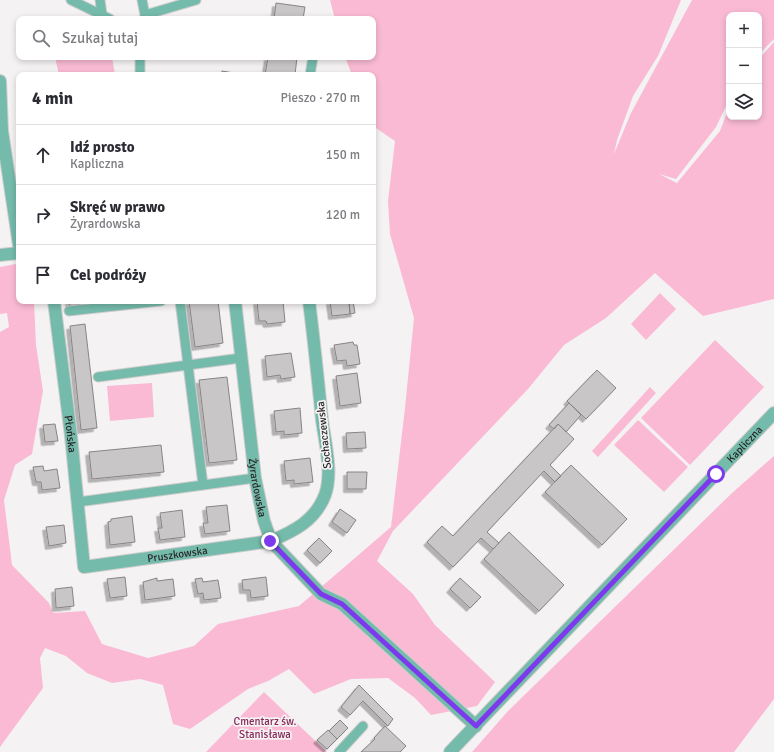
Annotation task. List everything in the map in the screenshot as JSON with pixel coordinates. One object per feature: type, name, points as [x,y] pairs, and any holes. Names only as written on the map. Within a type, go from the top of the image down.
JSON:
[{"type":"street","points":[[0,81],[2,131],[16,225]]},
{"type":"street","points":[[0,255],[16,253]]},
{"type":"street","name":"Płońska","points":[[54,304],[78,502],[84,567]]},
{"type":"street","name":"Żyrardowska","points":[[235,304],[255,478],[264,521],[270,541],[321,594],[342,604],[476,726]]},
{"type":"street","name":"Sochaczewska","points":[[270,541],[296,530],[310,520],[320,505],[328,485],[309,304]]},
{"type":"street","name":"Kapliczna","points":[[450,752],[774,414]]},
{"type":"street","name":"Pruszkowska","points":[[84,567],[270,541]]},
{"type":"lane","points":[[71,0],[105,16]]},
{"type":"lane","points":[[100,0],[102,14]]},
{"type":"lane","points":[[142,0],[145,16]]},
{"type":"lane","points":[[148,16],[196,0]]},
{"type":"lane","points":[[140,60],[140,72]]},
{"type":"lane","points":[[310,72],[312,60]]},
{"type":"lane","points":[[70,311],[134,304]]},
{"type":"lane","points":[[180,304],[203,485]]},
{"type":"lane","points":[[98,377],[241,358]]},
{"type":"lane","points":[[78,502],[255,478]]},
{"type":"lane","points":[[339,752],[363,726]]},
{"type":"green space","points":[[330,0],[681,0],[658,56],[633,96],[617,140],[614,154],[631,113],[692,0],[774,0],[774,39],[762,51],[762,12],[726,12],[726,106],[716,127],[676,179],[659,174],[677,183],[720,131],[726,115],[726,120],[762,120],[762,56],[774,42],[774,299],[703,316],[655,273],[606,318],[564,345],[528,389],[393,531],[377,561],[413,594],[435,625],[495,682],[477,706],[431,715],[415,698],[388,678],[351,679],[314,694],[289,669],[268,681],[248,689],[190,729],[173,724],[163,685],[140,679],[112,683],[87,673],[66,656],[45,648],[40,658],[43,688],[0,747],[0,332],[9,327],[7,313],[0,314],[0,267],[16,264],[16,304],[34,304],[36,345],[43,391],[32,454],[15,465],[4,500],[12,565],[49,603],[53,613],[85,611],[102,644],[148,658],[194,646],[218,624],[299,606],[391,527],[414,318],[390,234],[388,201],[395,141],[376,128],[376,72],[351,72],[346,60],[376,60],[376,16],[334,16]]},
{"type":"green space","points":[[56,60],[112,60],[114,72],[58,72]]},
{"type":"green space","points":[[660,293],[676,309],[646,340],[631,324]]},
{"type":"green space","points":[[715,340],[764,387],[690,465],[641,418]]},
{"type":"green space","points":[[152,383],[154,417],[110,421],[107,386]]},
{"type":"green space","points":[[650,387],[656,393],[598,457],[592,451]]},
{"type":"green space","points":[[638,420],[688,467],[664,492],[614,445]]},
{"type":"green space","points":[[774,456],[774,699],[734,752],[472,752],[508,711],[732,493]]},
{"type":"green space","name":"Cmentarz św. Stanisława","points":[[264,692],[327,752],[206,752]]},
{"type":"building","points":[[276,3],[305,7],[304,16],[274,16]]},
{"type":"building","points":[[268,60],[297,60],[295,72],[266,72]]},
{"type":"building","points":[[70,304],[87,304],[70,306]]},
{"type":"building","points":[[189,304],[218,304],[223,343],[195,347]]},
{"type":"building","points":[[257,304],[283,304],[285,322],[267,324],[266,321],[259,321]]},
{"type":"building","points":[[330,304],[349,304],[350,314],[332,316]]},
{"type":"building","points":[[349,304],[354,304],[355,313],[350,314]]},
{"type":"building","points":[[85,324],[97,428],[81,430],[70,326]]},
{"type":"building","points":[[353,342],[354,345],[357,345],[360,364],[347,366],[346,360],[337,361],[334,345]]},
{"type":"building","points":[[291,353],[295,377],[281,379],[280,375],[267,377],[265,356]]},
{"type":"building","points":[[597,370],[616,388],[586,419],[567,401]]},
{"type":"building","points":[[357,373],[361,403],[340,406],[336,376]]},
{"type":"building","points":[[227,377],[237,460],[209,463],[199,380]]},
{"type":"building","points":[[569,403],[581,415],[566,432],[558,424],[554,429],[549,425]]},
{"type":"building","points":[[300,408],[302,433],[284,435],[284,431],[276,432],[274,411]]},
{"type":"building","points":[[55,424],[58,441],[45,442],[43,425]]},
{"type":"building","points":[[558,424],[574,439],[550,465],[561,476],[555,482],[544,471],[487,532],[499,543],[493,549],[481,538],[453,567],[427,542],[442,526],[453,536]]},
{"type":"building","points":[[365,432],[366,448],[347,449],[346,433]]},
{"type":"building","points":[[161,445],[164,472],[92,479],[89,452]]},
{"type":"building","points":[[310,458],[313,482],[294,484],[294,480],[286,481],[284,461]]},
{"type":"building","points":[[571,465],[627,519],[602,545],[545,492]]},
{"type":"building","points":[[43,466],[44,471],[57,469],[60,488],[42,490],[41,482],[36,482],[33,467]]},
{"type":"building","points":[[347,472],[367,472],[366,489],[347,489]]},
{"type":"building","points":[[227,505],[230,531],[205,534],[203,523],[208,523],[206,507]]},
{"type":"building","points":[[340,509],[356,520],[347,533],[332,522]]},
{"type":"building","points":[[182,510],[185,537],[160,540],[158,528],[162,528],[160,513]]},
{"type":"building","points":[[132,516],[135,542],[110,545],[108,522],[111,521],[111,519]]},
{"type":"building","points":[[64,525],[66,543],[49,546],[46,527]]},
{"type":"building","points":[[509,532],[564,585],[539,611],[484,559]]},
{"type":"building","points":[[319,538],[332,551],[320,563],[307,550]]},
{"type":"building","points":[[125,577],[127,596],[110,598],[107,579]]},
{"type":"building","points":[[266,577],[268,596],[251,598],[250,590],[243,590],[242,580]]},
{"type":"building","points":[[157,578],[157,581],[173,579],[175,596],[145,600],[143,582]]},
{"type":"building","points":[[202,578],[203,582],[218,580],[221,598],[204,600],[203,593],[198,594],[195,579]]},
{"type":"building","points":[[460,578],[481,597],[470,608],[450,589]]},
{"type":"building","points":[[72,587],[74,606],[56,608],[55,589]]},
{"type":"building","points":[[359,685],[393,719],[388,726],[363,701],[350,715],[341,707]]},
{"type":"building","points":[[340,720],[348,728],[337,739],[329,731]]},
{"type":"building","points":[[385,726],[406,746],[400,752],[361,752],[375,739],[374,738]]},
{"type":"building","points":[[328,730],[337,739],[327,749],[317,740]]},
{"type":"route","points":[[270,541],[321,594],[342,604],[476,726],[716,474]]}]
